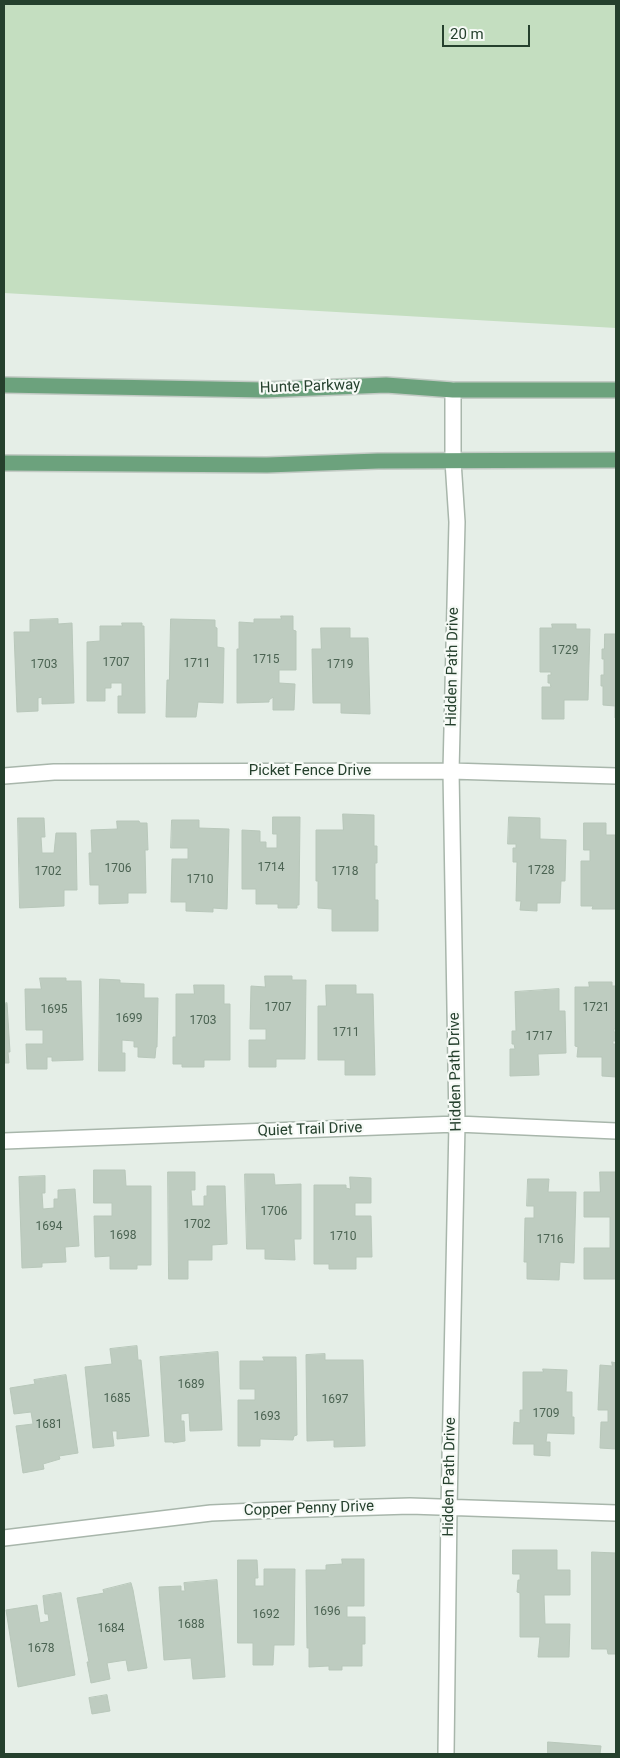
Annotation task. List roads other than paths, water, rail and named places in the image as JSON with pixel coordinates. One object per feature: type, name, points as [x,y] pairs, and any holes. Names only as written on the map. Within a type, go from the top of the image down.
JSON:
[{"type":"main road","name":"Hunte Parkway","points":[[4,385],[264,390],[386,385],[453,390],[616,390]]},
{"type":"main road","points":[[4,464],[267,465],[378,461],[616,460]]},
{"type":"street","name":"Hidden Path Drive","points":[[446,1754],[449,1508],[458,1124],[451,771],[457,522],[453,460],[453,390]]},
{"type":"street","name":"Picket Fence Drive","points":[[4,776],[54,772],[451,771],[616,776]]},
{"type":"street","name":"Quiet Trail Drive","points":[[4,1141],[458,1124],[616,1131]]},
{"type":"street","name":"Copper Penny Drive","points":[[4,1538],[211,1513],[401,1506],[616,1513]]}]
